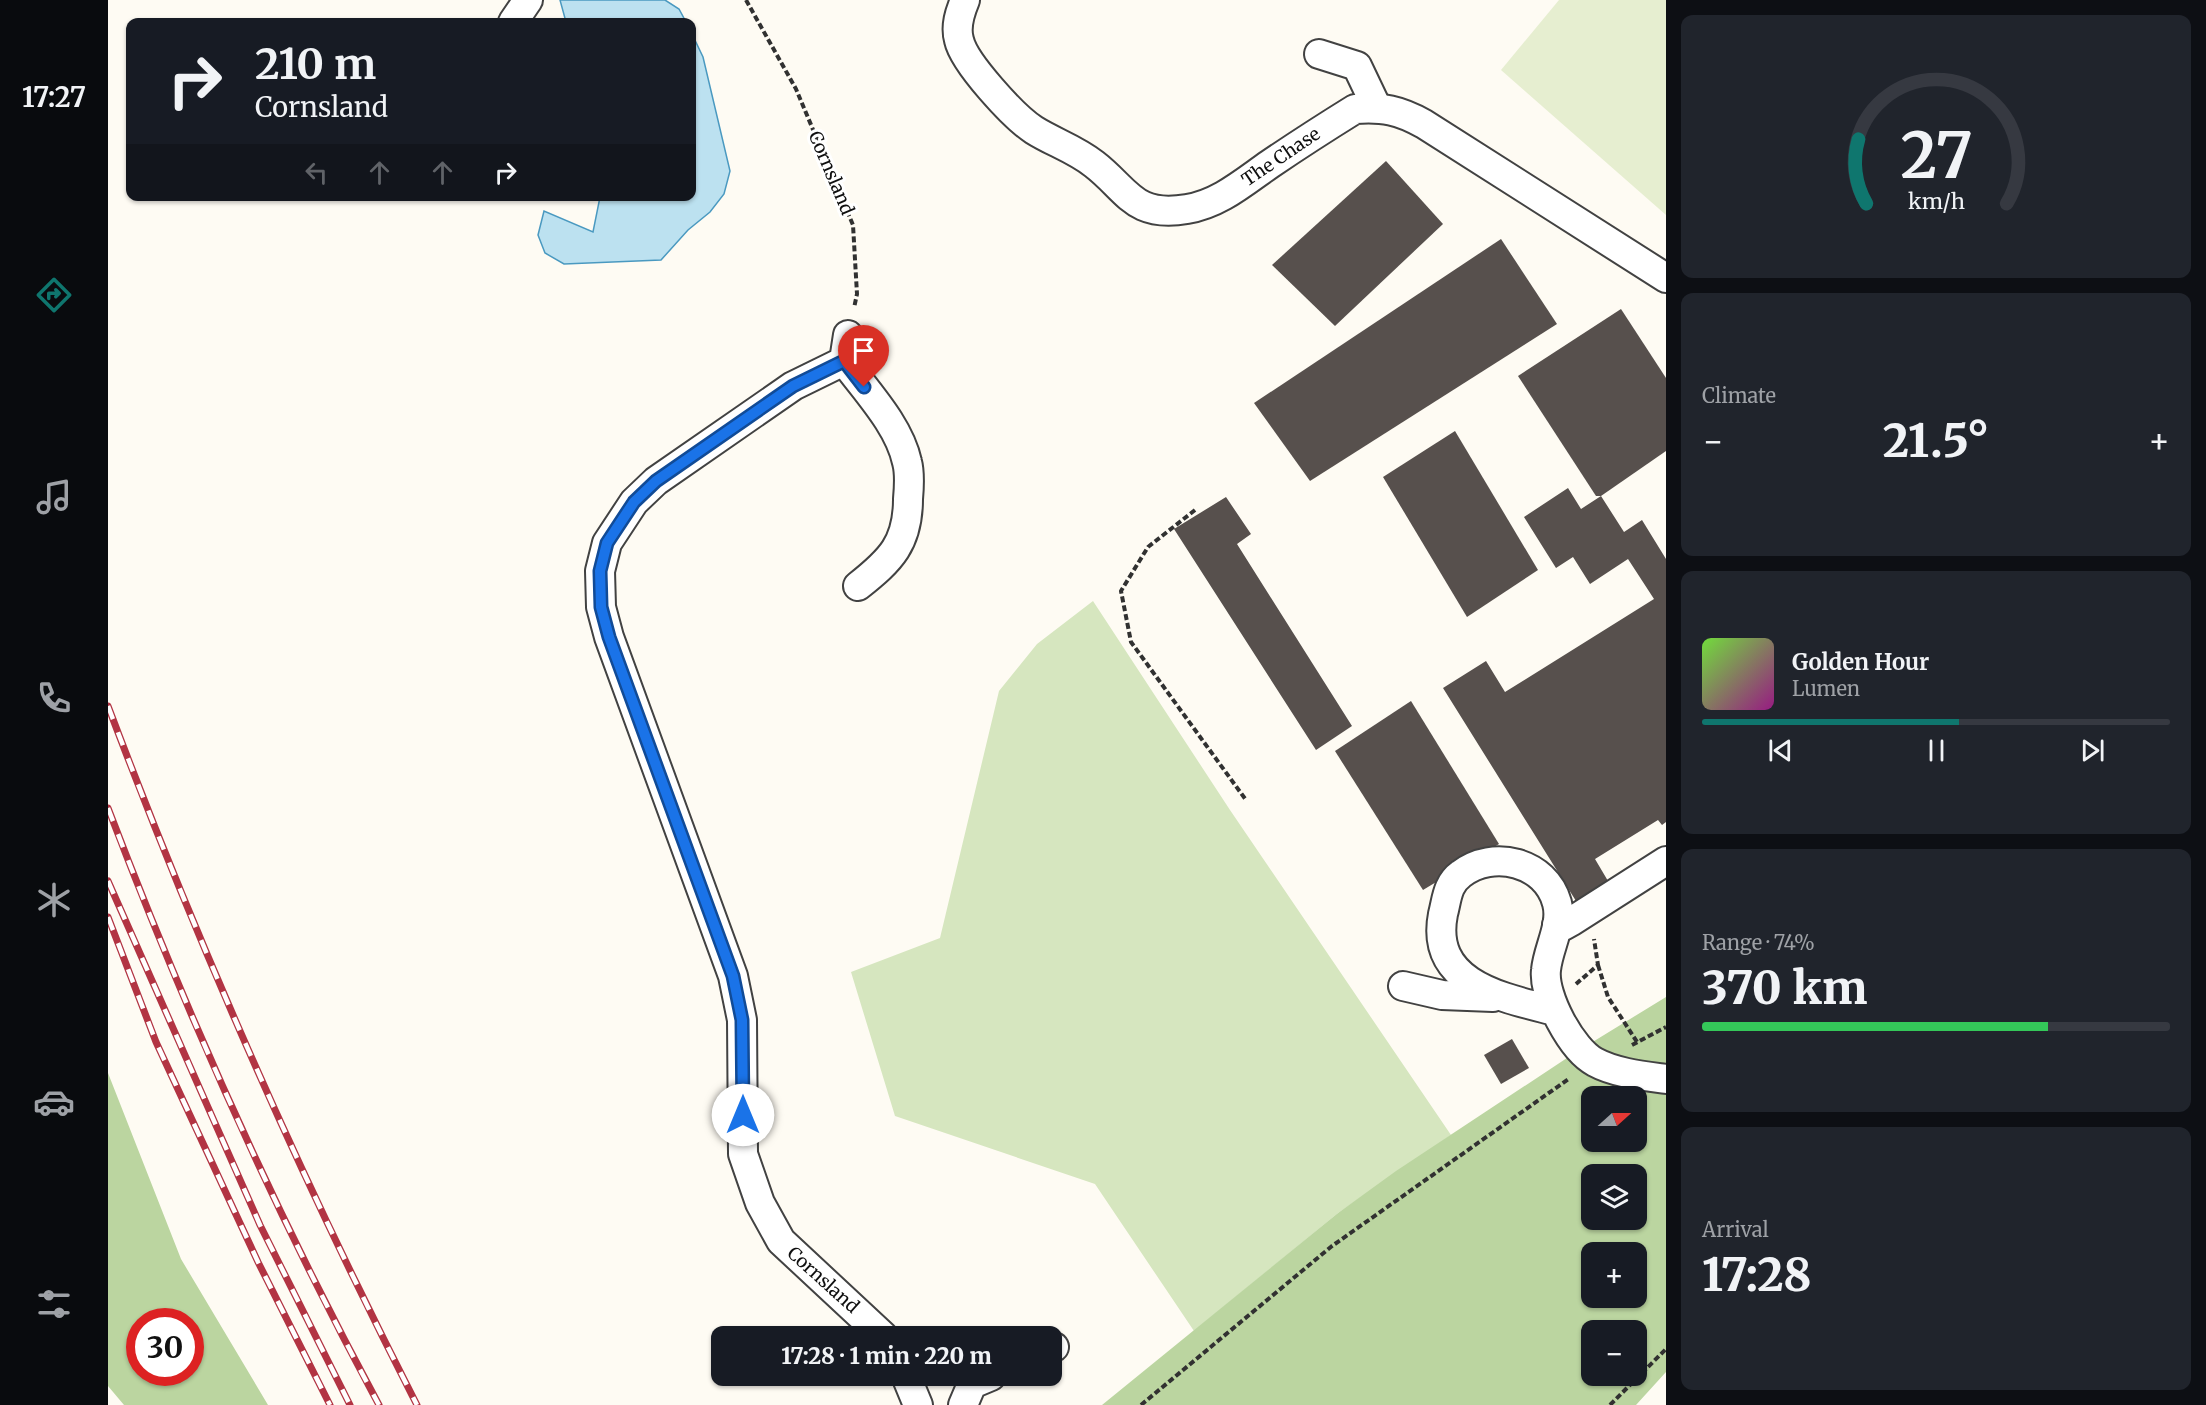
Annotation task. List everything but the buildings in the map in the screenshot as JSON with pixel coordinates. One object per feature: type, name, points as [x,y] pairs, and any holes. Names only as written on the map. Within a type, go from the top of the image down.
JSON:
[{"type":"street","points":[[516,18],[528,0]]},
{"type":"street","name":"The Chase","points":[[965,0],[958,16],[958,40],[971,65],[1032,129],[1094,164],[1126,197],[1143,205],[1159,209],[1185,209],[1213,202],[1354,109],[1377,108],[1403,112],[1424,124],[1666,278]]},
{"type":"street","points":[[1319,54],[1357,66],[1377,108]]},
{"type":"street","points":[[846,348],[894,430],[907,462],[908,524],[900,543],[885,564],[858,586]]},
{"type":"street","name":"Cornsland","points":[[846,348],[656,481],[634,502],[607,543],[600,571],[601,607],[609,637],[733,976],[742,1020],[743,1154],[760,1203],[781,1241],[872,1326]]},
{"type":"street","points":[[1555,1011],[1502,997],[1479,987],[1455,970],[1446,950],[1441,926],[1448,890],[1459,875],[1486,863],[1500,860],[1518,862],[1544,879],[1557,903],[1557,925],[1545,977],[1548,995],[1555,1011],[1580,1050],[1595,1062],[1642,1076],[1666,1079]]},
{"type":"street","points":[[1557,925],[1563,926],[1586,913],[1666,861]]},
{"type":"street","points":[[1403,986],[1442,995],[1502,997]]},
{"type":"street","points":[[910,1386],[918,1405]]},
{"type":"street","points":[[963,1405],[971,1386]]},
{"type":"path","name":"Cornsland","points":[[746,0],[796,89],[853,225],[857,294],[846,348]]},
{"type":"path","points":[[1195,510],[1148,547],[1122,591],[1129,632],[1131,642],[1246,800]]},
{"type":"path","points":[[1586,913],[1592,928],[1598,965],[1608,997],[1637,1042]]},
{"type":"path","points":[[1555,1011],[1575,985],[1598,965]]},
{"type":"path","points":[[1141,1405],[1332,1246],[1595,1062],[1666,1027]]},
{"type":"path","points":[[1610,1405],[1666,1349]]},
{"type":"green space","points":[[1559,0],[1666,0],[1666,215],[1501,70]]},
{"type":"green space","points":[[1093,601],[1230,810],[1451,1135],[1338,1213],[1194,1331],[1095,1184],[895,1116],[851,972],[940,938],[999,691],[1037,644]]},
{"type":"green space","points":[[1666,997],[1666,1372],[1636,1405],[1102,1405],[1338,1213],[1396,1171],[1573,1054]]},
{"type":"green space","points":[[108,1073],[181,1259],[268,1405],[124,1405],[108,1386]]},
{"type":"water","points":[[560,0],[665,0],[679,9],[684,18],[565,18]]},
{"type":"water","points":[[696,42],[703,57],[730,171],[724,194],[710,212],[688,230],[661,260],[564,264],[545,253],[538,235],[544,211],[593,232],[599,201],[696,201]]},
{"type":"railway","points":[[108,706],[178,884],[253,1060],[332,1234],[417,1405]]},
{"type":"railway","points":[[108,808],[169,961],[234,1111],[304,1259],[379,1405]]},
{"type":"railway","points":[[108,881],[260,1225],[350,1405]]},
{"type":"railway","points":[[108,917],[156,1042],[258,1262],[330,1405]]},
{"type":"route","points":[[743,1115],[742,1020],[733,976],[609,637],[601,607],[600,571],[607,543],[634,502],[656,481],[793,386],[844,361],[864,387]]}]
